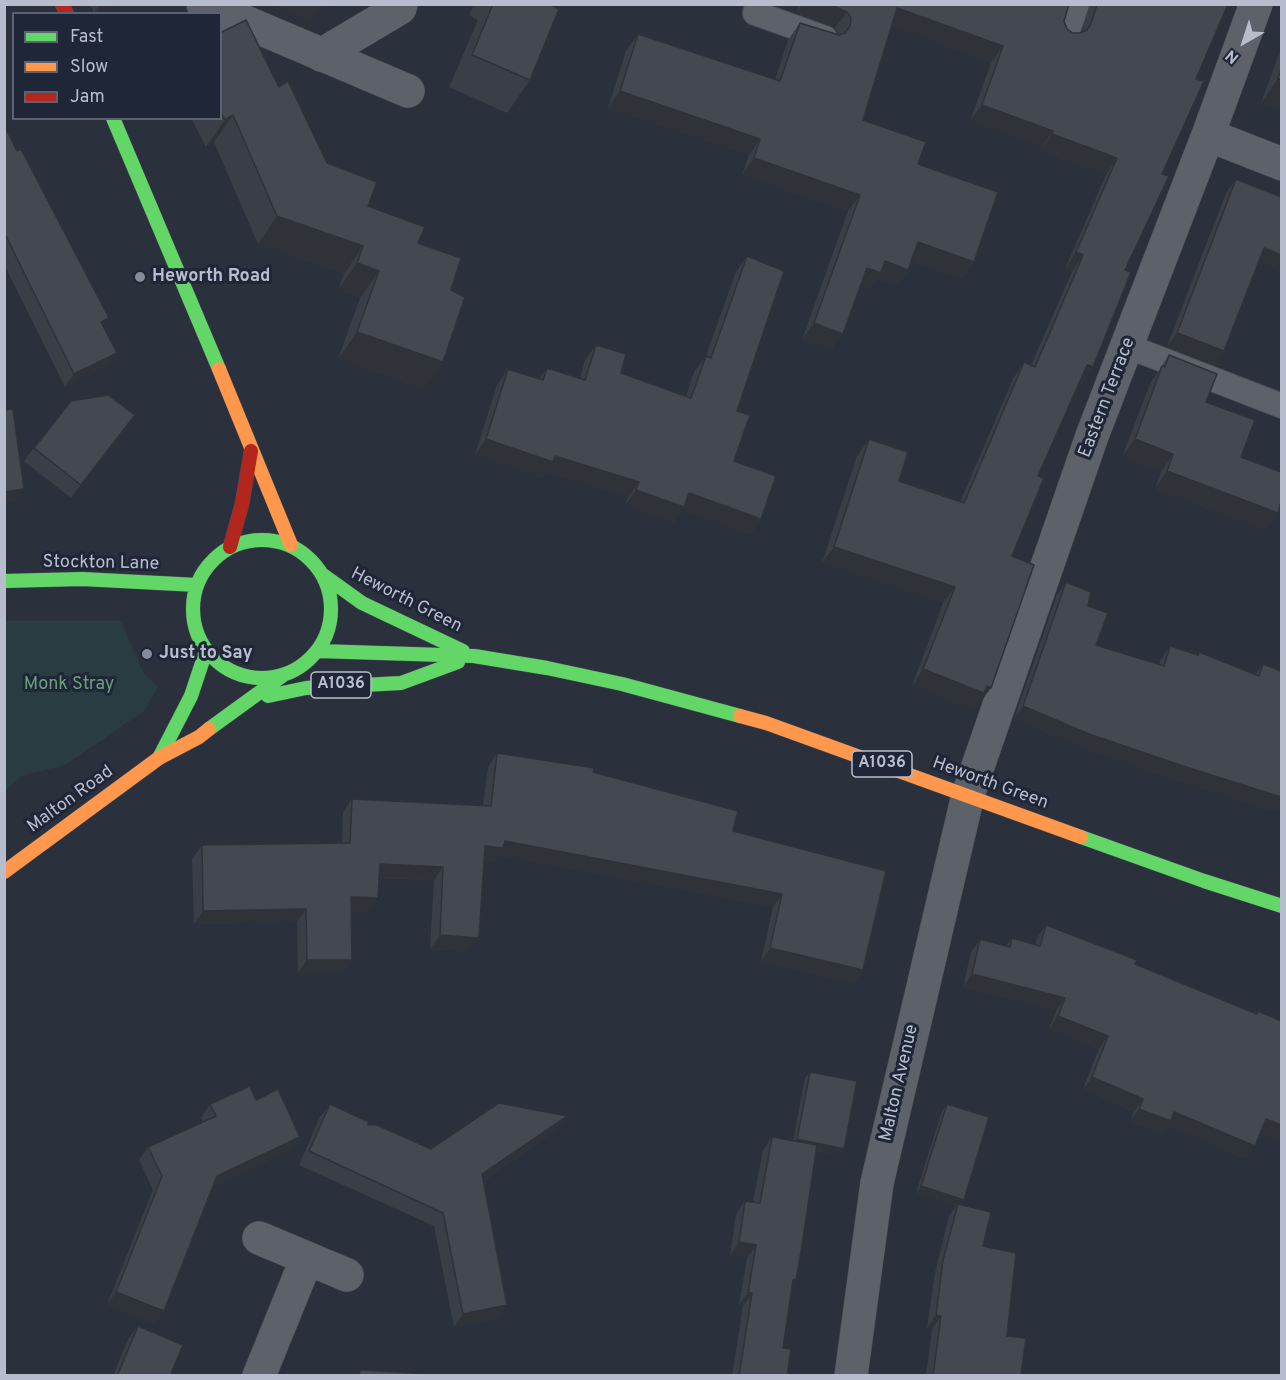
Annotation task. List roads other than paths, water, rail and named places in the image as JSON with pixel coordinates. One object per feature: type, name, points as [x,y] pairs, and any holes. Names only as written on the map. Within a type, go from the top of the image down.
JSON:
[{"type":"main road","points":[[114,120],[206,336],[291,545]]},
{"type":"main road","points":[[230,548],[242,504],[251,451]]},
{"type":"main road","name":"A1036","points":[[260,540],[291,545],[315,563],[323,575],[331,594],[332,614],[328,634],[318,651],[302,666],[282,676],[261,679],[240,676],[221,666],[206,651],[193,619],[193,601],[197,585],[205,570],[216,557],[230,548],[245,542],[260,540]]},
{"type":"main road","name":"Heworth Green","points":[[323,575],[362,603],[474,656]]},
{"type":"main road","name":"Stockton Lane","points":[[4,581],[82,579],[197,585]]},
{"type":"main road","name":"Malton Road","points":[[159,758],[191,696],[206,651]]},
{"type":"main road","name":"Heworth Green","points":[[318,651],[474,656],[622,684],[755,720],[1204,881],[1281,906]]},
{"type":"main road","name":"A1036","points":[[246,702],[306,688],[402,683],[474,656]]},
{"type":"main road","name":"Malton Road","points":[[4,872],[159,758],[199,737],[282,676]]},
{"type":"street","points":[[188,12],[202,4],[221,12]]},
{"type":"street","points":[[321,55],[400,8],[401,4]]},
{"type":"street","name":"Eastern Terrace","points":[[968,795],[1092,436],[1256,4]]},
{"type":"street","points":[[222,13],[408,91]]},
{"type":"street","points":[[1208,135],[1281,164]]},
{"type":"street","name":"Malton Avenue","points":[[851,1376],[877,1183],[968,795]]},
{"type":"street","points":[[259,1238],[347,1275]]},
{"type":"street","points":[[259,1376],[307,1258]]},
{"type":"lane","points":[[758,4],[755,13],[825,38]]},
{"type":"lane","points":[[1066,36],[1077,4]]},
{"type":"lane","points":[[1127,346],[1281,406]]},
{"type":"place","name":"Heworth Road","points":[[140,277]]},
{"type":"place","name":"Just to Say","points":[[147,654]]},
{"type":"park label","name":"Monk Stray","points":[[69,685]]}]
